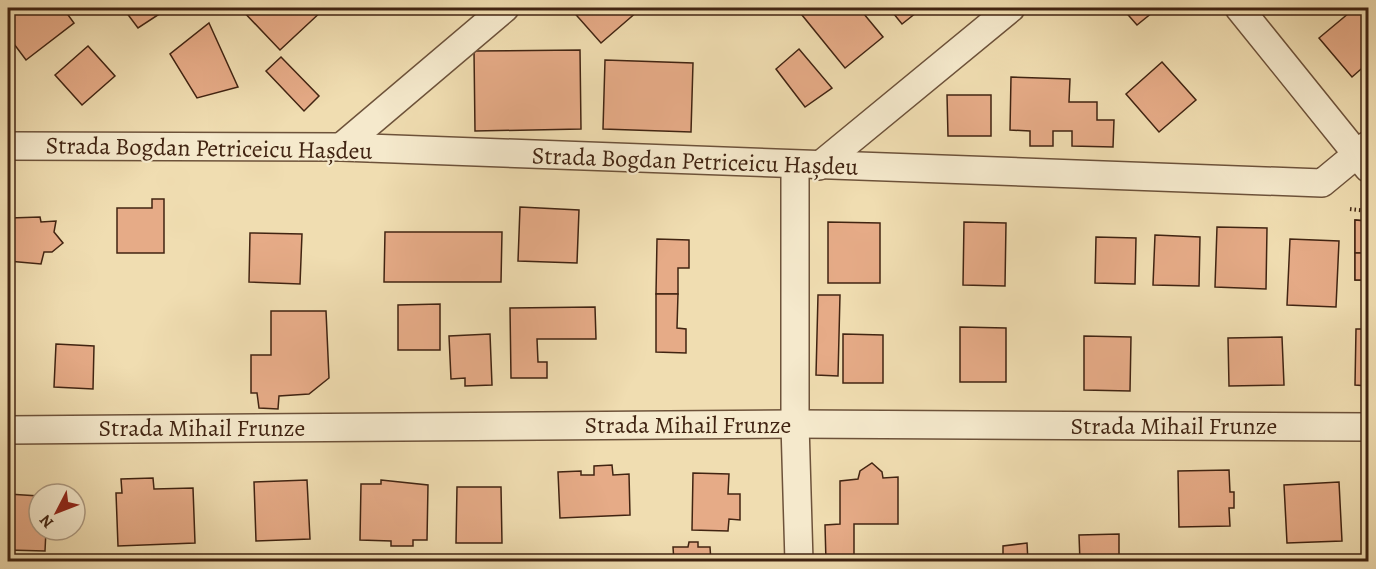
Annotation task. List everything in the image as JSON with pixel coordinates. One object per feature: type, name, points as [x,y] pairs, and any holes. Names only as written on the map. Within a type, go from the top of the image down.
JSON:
[{"type":"street","points":[[340,147],[505,8]]},
{"type":"street","points":[[799,561],[795,424],[807,166],[1011,8]]},
{"type":"street","points":[[1239,8],[1365,156]]},
{"type":"street","name":"Strada Bogdan Petriceicu Hașdeu","points":[[8,146],[340,147],[807,166],[1322,183],[1365,156]]},
{"type":"street","name":"Strada Mihail Frunze","points":[[8,430],[795,424],[1368,427]]},
{"type":"path","points":[[1350,209],[1368,211]]},
{"type":"building","points":[[8,8],[63,8],[74,23],[26,60],[8,36]]},
{"type":"building","points":[[123,8],[162,8],[164,11],[138,28]]},
{"type":"building","points":[[240,8],[322,8],[324,9],[280,50]]},
{"type":"building","points":[[570,8],[635,8],[638,11],[601,43]]},
{"type":"building","points":[[811,8],[859,8],[883,37],[845,68],[802,15]]},
{"type":"building","points":[[889,8],[920,8],[921,9],[902,24]]},
{"type":"building","points":[[1122,8],[1158,8],[1137,25]]},
{"type":"building","points":[[1355,8],[1368,8],[1368,63],[1352,77],[1319,38]]},
{"type":"building","points":[[209,23],[238,87],[197,98],[170,54]]},
{"type":"building","points":[[88,46],[115,76],[82,105],[55,75]]},
{"type":"building","points":[[799,49],[832,88],[805,107],[776,69]]},
{"type":"building","points":[[580,50],[581,129],[475,131],[474,51]]},
{"type":"building","points":[[281,57],[319,96],[304,111],[266,71]]},
{"type":"building","points":[[605,60],[693,63],[691,132],[603,129]]},
{"type":"building","points":[[1162,62],[1196,100],[1159,132],[1126,94]]},
{"type":"building","points":[[1011,77],[1070,79],[1069,102],[1097,102],[1097,120],[1114,120],[1113,147],[1072,146],[1072,131],[1053,131],[1053,146],[1030,146],[1030,131],[1010,130]]},
{"type":"building","points":[[947,95],[991,95],[991,136],[948,136]]},
{"type":"building","points":[[152,199],[164,199],[164,253],[117,253],[117,208],[152,208]]},
{"type":"building","points":[[520,207],[579,210],[577,263],[518,261]]},
{"type":"building","points":[[40,217],[41,222],[56,221],[54,232],[63,243],[52,252],[44,252],[41,264],[8,261],[10,218]]},
{"type":"building","points":[[1355,220],[1366,221],[1368,224],[1368,280],[1355,280]]},
{"type":"building","points":[[1355,220],[1366,221],[1368,224],[1368,253],[1355,253]]},
{"type":"building","points":[[828,222],[880,223],[880,283],[828,283]]},
{"type":"building","points":[[964,222],[1006,223],[1005,286],[963,285]]},
{"type":"building","points":[[1217,227],[1267,228],[1266,289],[1215,287]]},
{"type":"building","points":[[385,232],[502,232],[501,282],[384,282]]},
{"type":"building","points":[[250,233],[302,234],[300,284],[249,282]]},
{"type":"building","points":[[1155,235],[1200,237],[1199,286],[1153,285]]},
{"type":"building","points":[[1096,237],[1136,238],[1135,284],[1095,283]]},
{"type":"building","points":[[657,239],[689,240],[689,268],[678,268],[678,294],[656,294]]},
{"type":"building","points":[[1290,239],[1339,241],[1336,307],[1287,305]]},
{"type":"building","points":[[1355,253],[1368,253],[1368,280],[1355,280]]},
{"type":"building","points":[[656,294],[678,294],[677,328],[686,329],[686,353],[656,352]]},
{"type":"building","points":[[818,295],[840,295],[838,376],[816,375]]},
{"type":"building","points":[[440,304],[440,350],[398,350],[398,305]]},
{"type":"building","points":[[595,307],[596,339],[537,339],[538,362],[547,362],[547,378],[511,378],[510,308]]},
{"type":"building","points":[[271,311],[326,311],[329,378],[309,394],[279,396],[278,409],[259,408],[257,393],[251,393],[251,355],[271,355]]},
{"type":"building","points":[[960,327],[1006,328],[1006,382],[960,382]]},
{"type":"building","points":[[1356,329],[1368,329],[1368,386],[1355,385]]},
{"type":"building","points":[[490,334],[492,385],[465,386],[465,378],[451,379],[449,336]]},
{"type":"building","points":[[843,334],[883,335],[883,383],[843,383]]},
{"type":"building","points":[[1084,336],[1131,337],[1130,391],[1084,390]]},
{"type":"building","points":[[1282,337],[1284,385],[1229,386],[1228,338]]},
{"type":"building","points":[[56,344],[94,346],[93,389],[54,387]]},
{"type":"building","points":[[872,463],[882,472],[883,478],[898,477],[898,524],[854,524],[854,562],[826,562],[825,525],[840,524],[840,481],[858,479],[860,471]]},
{"type":"building","points":[[612,465],[613,475],[629,474],[630,515],[560,518],[558,472],[581,471],[581,475],[594,475],[594,466]]},
{"type":"building","points":[[1229,470],[1230,492],[1234,492],[1234,508],[1229,508],[1230,526],[1179,527],[1178,471]]},
{"type":"building","points":[[693,473],[729,474],[728,494],[740,494],[740,520],[729,519],[728,531],[692,530]]},
{"type":"building","points":[[153,478],[154,489],[193,488],[195,543],[118,546],[116,493],[122,493],[121,479]]},
{"type":"building","points":[[307,480],[310,539],[256,541],[254,482]]},
{"type":"building","points":[[381,480],[428,485],[427,540],[413,540],[413,546],[391,546],[391,541],[360,540],[361,484],[381,484]]},
{"type":"building","points":[[1339,482],[1342,541],[1287,543],[1284,485]]},
{"type":"building","points":[[457,487],[501,487],[502,543],[456,543]]},
{"type":"building","points":[[8,494],[27,495],[27,542],[45,542],[45,551],[8,550]]},
{"type":"building","points":[[1119,534],[1119,562],[1080,562],[1079,535]]},
{"type":"building","points":[[689,542],[698,542],[698,547],[710,547],[711,562],[674,562],[673,547],[688,547]]},
{"type":"building","points":[[1027,543],[1028,562],[1003,562],[1003,546]]}]
